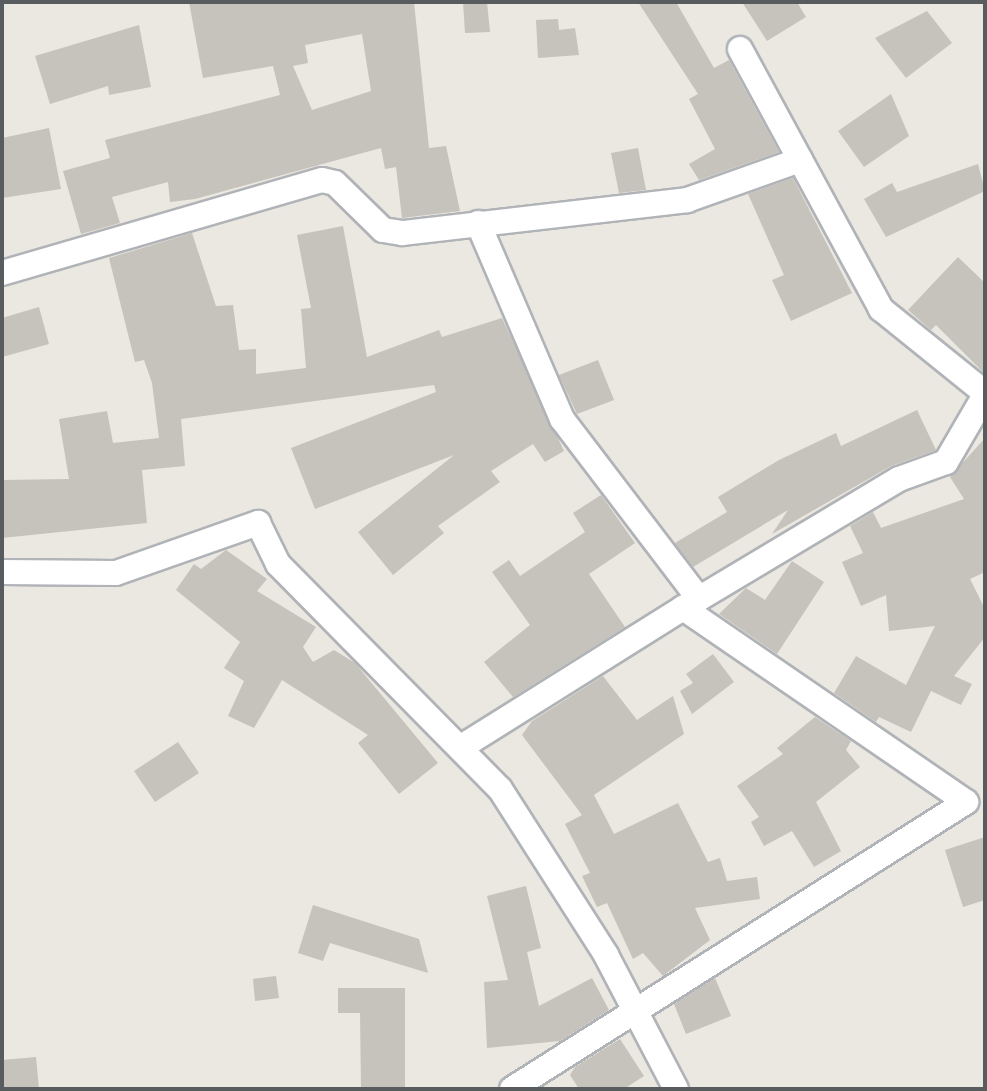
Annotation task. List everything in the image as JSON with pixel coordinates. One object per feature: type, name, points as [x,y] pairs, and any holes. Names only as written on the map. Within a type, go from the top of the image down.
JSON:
[{"type":"street","points":[[463,746],[899,479],[946,462],[985,394],[881,309],[740,49]]},
{"type":"street","points":[[2,273],[322,180],[335,183],[383,230],[687,200],[800,160]]},
{"type":"street","points":[[478,223],[562,419],[691,604],[976,802],[512,1089]]},
{"type":"street","points":[[2,572],[116,573],[258,523],[278,564],[463,746],[546,855],[637,1009],[676,1089]]},
{"type":"building","points":[[189,2],[414,2],[429,148],[446,146],[460,211],[402,218],[396,167],[385,169],[381,148],[195,199],[170,202],[168,182],[112,197],[120,223],[81,234],[63,171],[110,158],[105,140],[280,95],[273,66],[203,78]],"holes":[[[362,34],[371,91],[312,110],[293,66],[308,63],[305,45]]]},
{"type":"building","points":[[463,2],[487,2],[490,32],[465,33]]},
{"type":"building","points":[[638,2],[676,2],[714,68],[729,60],[779,152],[699,180],[689,164],[715,149],[689,99],[698,94]]},
{"type":"building","points":[[742,2],[797,2],[806,17],[767,41]]},
{"type":"building","points":[[927,11],[952,43],[906,78],[875,38]]},
{"type":"building","points":[[558,19],[559,30],[575,28],[579,55],[538,58],[536,20]]},
{"type":"building","points":[[139,25],[151,87],[109,95],[108,86],[50,104],[35,56]]},
{"type":"building","points":[[891,94],[909,136],[864,167],[838,131]]},
{"type":"building","points":[[49,128],[61,189],[2,198],[2,138]]},
{"type":"building","points":[[638,148],[646,190],[619,193],[611,153]]},
{"type":"building","points":[[978,164],[985,191],[886,237],[864,199],[892,183],[897,192]]},
{"type":"building","points":[[793,178],[852,293],[791,321],[772,280],[784,275],[748,194]]},
{"type":"building","points":[[343,226],[367,357],[439,330],[442,337],[502,318],[564,451],[545,462],[533,444],[491,471],[500,482],[438,526],[444,533],[393,575],[358,532],[454,455],[315,509],[291,448],[436,392],[434,385],[181,419],[185,466],[142,470],[147,523],[2,538],[2,480],[69,479],[59,419],[107,411],[113,443],[159,438],[152,383],[144,360],[135,362],[109,258],[192,233],[216,306],[233,305],[239,350],[256,349],[256,374],[306,368],[301,309],[311,308],[297,235]]},
{"type":"building","points":[[958,257],[985,283],[985,374],[936,325],[931,330],[908,310]]},
{"type":"building","points":[[39,307],[49,344],[2,357],[2,318]]},
{"type":"building","points":[[598,360],[614,400],[577,414],[559,375]]},
{"type":"building","points":[[917,410],[936,450],[891,466],[772,534],[788,510],[693,567],[675,543],[727,512],[718,497],[779,460],[836,433],[841,446]]},
{"type":"building","points":[[985,438],[985,572],[970,579],[985,609],[985,637],[954,676],[972,684],[961,705],[931,691],[911,732],[879,717],[876,722],[834,693],[856,656],[906,685],[935,626],[889,631],[886,595],[861,606],[842,562],[863,553],[850,526],[873,512],[881,528],[964,499],[950,477]]},
{"type":"building","points":[[601,495],[635,543],[589,574],[625,627],[513,697],[484,662],[530,625],[492,572],[509,560],[520,576],[585,532],[573,513]]},
{"type":"building","points":[[226,550],[267,579],[257,591],[316,627],[303,647],[313,662],[334,650],[355,663],[438,763],[399,794],[358,743],[368,735],[282,680],[254,728],[228,716],[244,681],[224,668],[240,642],[176,590],[194,564],[201,569]]},
{"type":"building","points":[[792,561],[824,582],[777,654],[719,614],[746,588],[765,600]]},
{"type":"building","points":[[713,654],[734,682],[692,714],[680,691],[693,683],[686,674]]},
{"type":"building","points":[[603,676],[637,720],[673,696],[684,734],[594,795],[614,834],[678,803],[708,862],[720,858],[727,881],[757,877],[760,899],[695,908],[710,940],[663,976],[643,953],[633,959],[607,903],[597,907],[582,876],[590,873],[565,824],[582,815],[522,735],[532,721]]},
{"type":"building","points":[[815,717],[851,741],[846,750],[860,767],[816,802],[841,851],[814,867],[792,831],[764,846],[751,822],[759,817],[737,786],[783,754],[777,748]]},
{"type":"building","points":[[178,742],[199,773],[155,802],[134,771]]},
{"type":"building","points":[[985,837],[985,900],[963,907],[945,850]]},
{"type":"building","points":[[526,886],[541,948],[527,952],[539,1006],[592,978],[609,1010],[560,1041],[487,1048],[484,982],[508,980],[487,896]]},
{"type":"building","points":[[313,905],[419,939],[428,973],[330,943],[323,961],[298,953]]},
{"type":"building","points":[[276,976],[279,998],[255,1001],[253,979]]},
{"type":"building","points":[[715,978],[731,1016],[686,1034],[674,1004]]},
{"type":"building","points":[[338,988],[405,988],[405,1087],[361,1087],[360,1013],[338,1013]]},
{"type":"building","points":[[620,1039],[644,1076],[624,1089],[579,1089],[570,1075],[575,1067]]},
{"type":"building","points":[[36,1057],[39,1089],[2,1089],[2,1060]]}]
